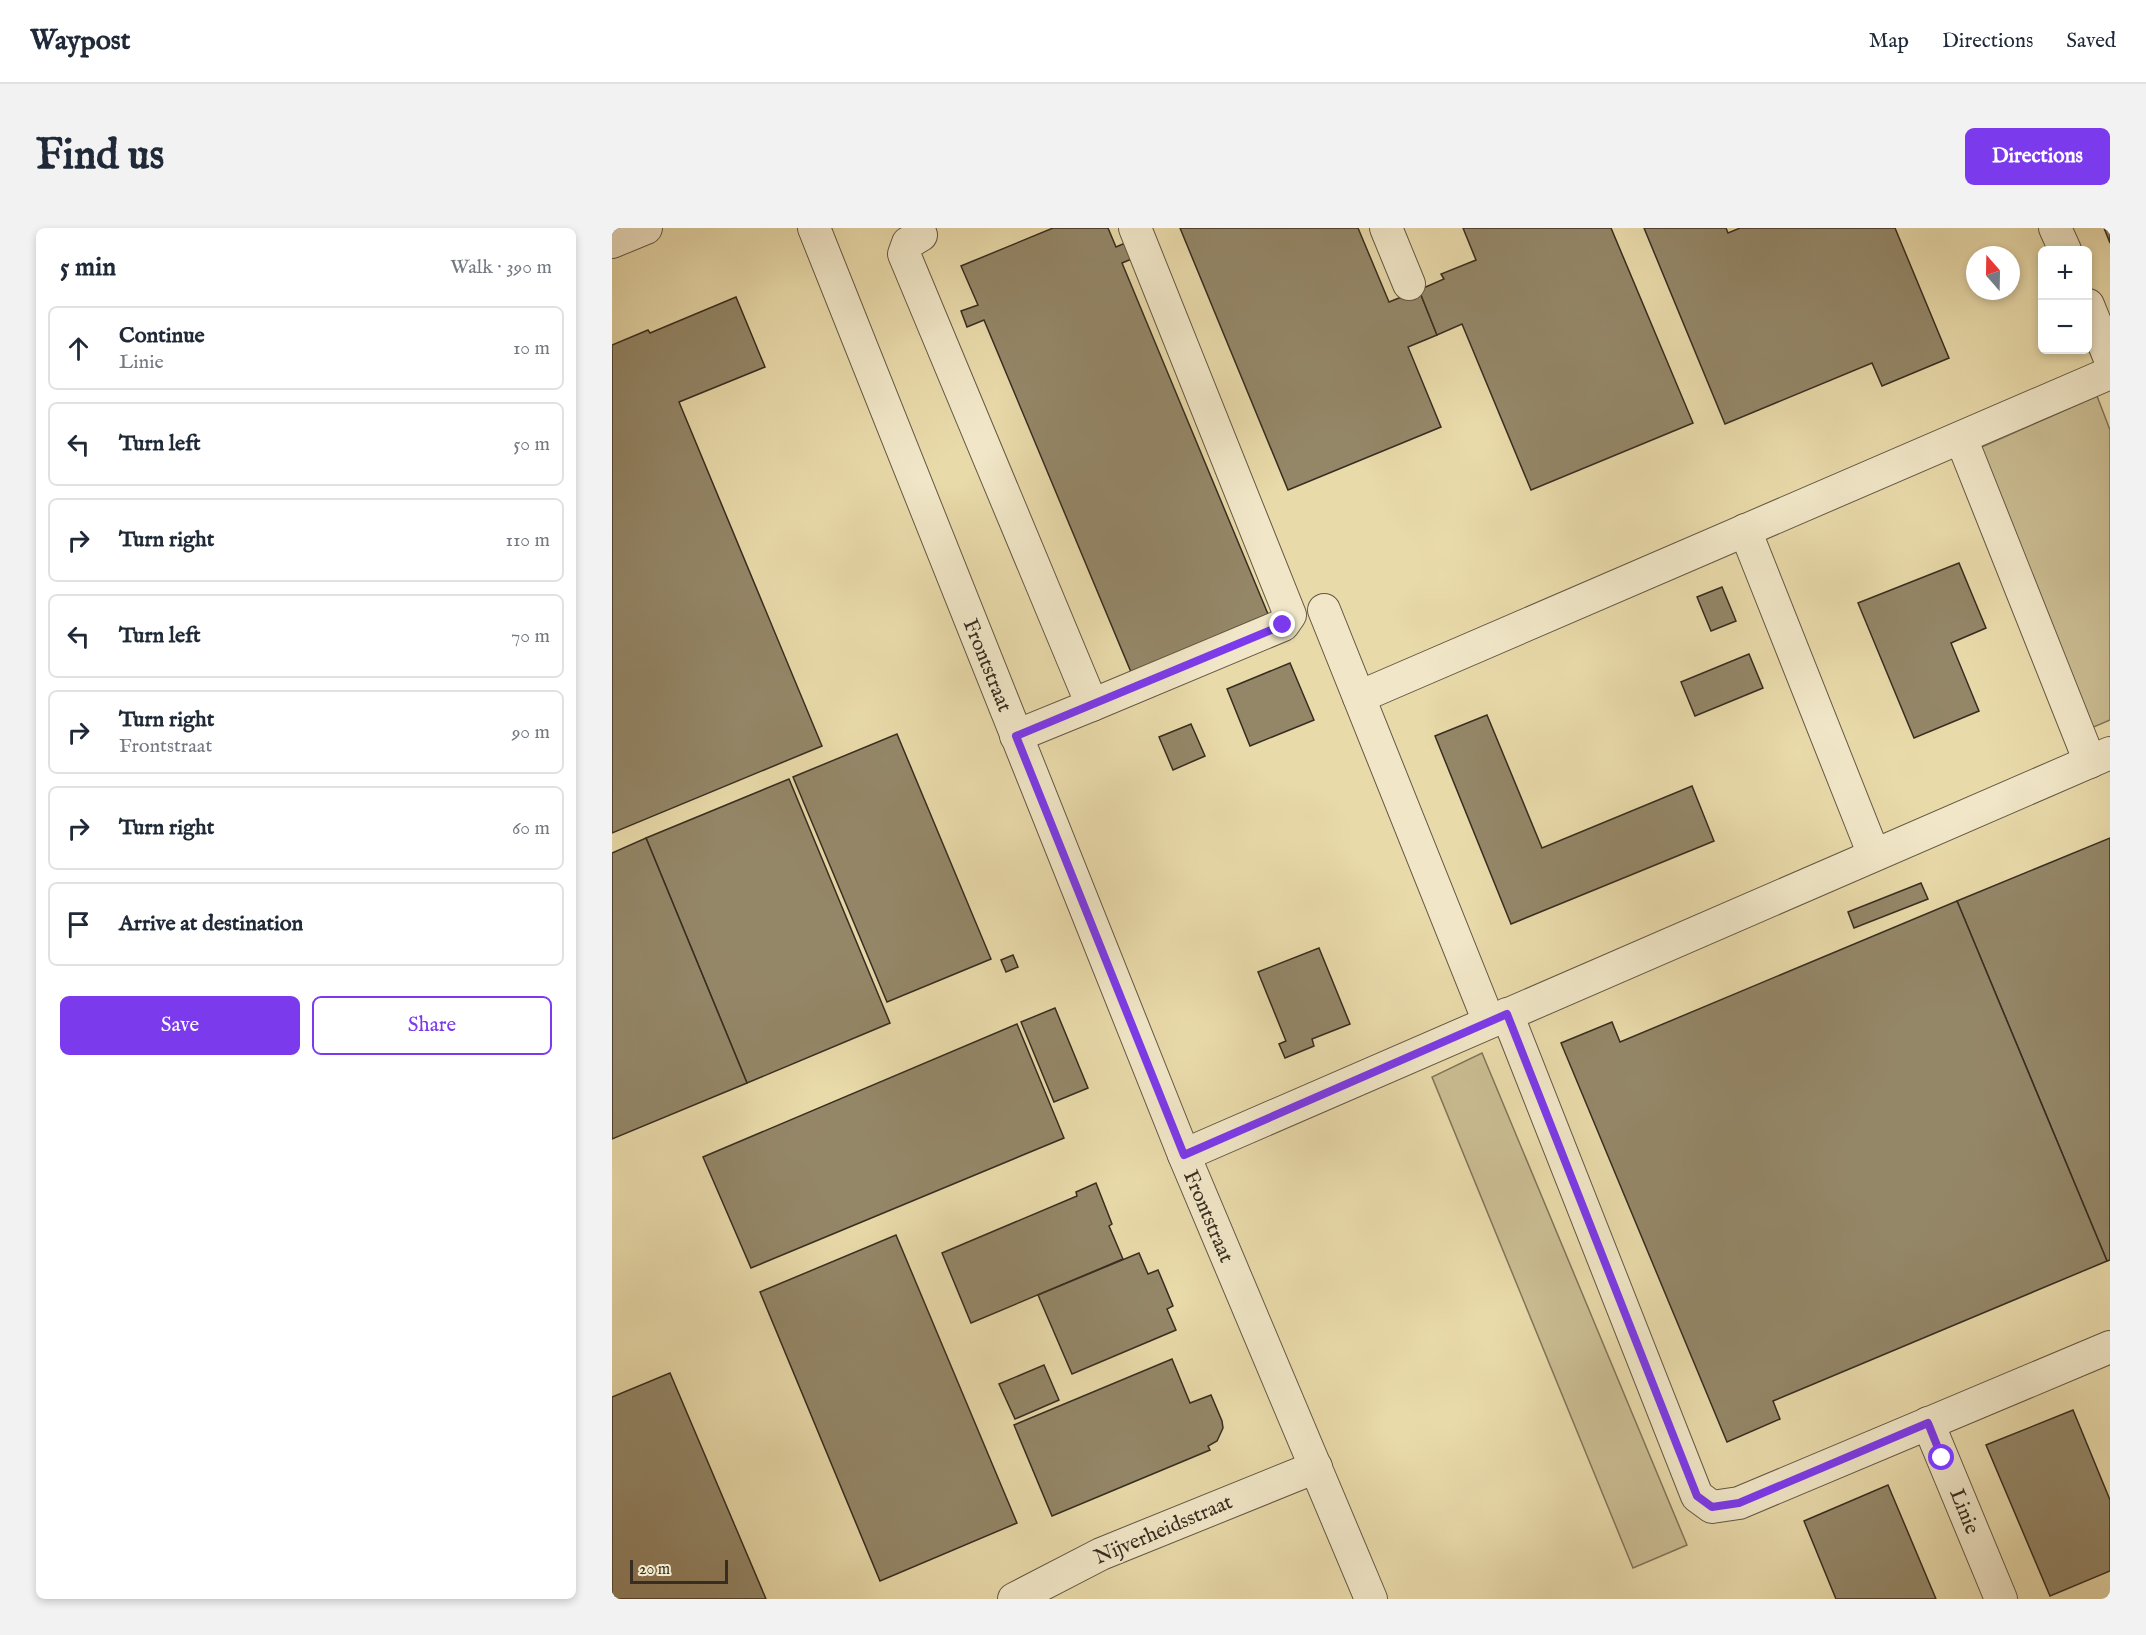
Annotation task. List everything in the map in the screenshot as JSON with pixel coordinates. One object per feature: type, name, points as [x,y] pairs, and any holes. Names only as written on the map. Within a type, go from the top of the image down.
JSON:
[{"type":"street","points":[[612,242],[646,228]]},
{"type":"street","name":"Frontstraat","points":[[813,228],[1184,1155],[1371,1599]]},
{"type":"street","points":[[1016,736],[1283,625],[1290,615],[1135,228]]},
{"type":"street","points":[[1386,228],[1409,284]]},
{"type":"street","points":[[2055,228],[2063,246]]},
{"type":"street","points":[[926,230],[908,243],[904,254],[1092,705]]},
{"type":"street","points":[[2092,315],[2110,359]]},
{"type":"street","points":[[1359,698],[2110,373]]},
{"type":"street","points":[[1184,1155],[2100,757],[1961,438]]},
{"type":"street","points":[[1745,531],[1874,855]]},
{"type":"street","points":[[1324,610],[1359,698],[1498,1018],[1697,1496],[1712,1507],[1739,1503],[2110,1347]]},
{"type":"street","name":"Linie","points":[[1928,1423],[2001,1599]]},
{"type":"street","name":"Nijverheidsstraat","points":[[1014,1599],[1101,1554],[1316,1467]]},
{"type":"shaded area","points":[[2097,396],[2110,430],[2110,720],[2082,732],[1968,453]]},
{"type":"shaded area","points":[[1482,1053],[1687,1545],[1633,1568],[1432,1077]]},
{"type":"building","points":[[1053,228],[1108,228],[1116,247],[1132,240],[1139,256],[1122,263],[1268,614],[1131,672],[984,320],[967,327],[961,311],[978,305],[961,266]]},
{"type":"building","points":[[1180,228],[1358,228],[1389,302],[1419,290],[1437,335],[1408,347],[1441,427],[1288,490]]},
{"type":"building","points":[[1463,228],[1611,228],[1693,423],[1531,490],[1462,324],[1437,335],[1419,290],[1444,279],[1441,274],[1476,260]]},
{"type":"building","points":[[1644,228],[1726,228],[1728,233],[1740,228],[1895,228],[1949,358],[1882,386],[1872,363],[1725,424]]},
{"type":"building","points":[[2104,228],[2110,228],[2110,243]]},
{"type":"building","points":[[736,297],[765,367],[679,402],[822,746],[612,833],[612,345],[648,330],[650,333]]},
{"type":"building","points":[[1959,563],[1986,628],[1951,643],[1979,711],[1914,738],[1858,603]]},
{"type":"building","points":[[1722,587],[1736,621],[1711,631],[1697,597]]},
{"type":"building","points":[[1749,654],[1763,688],[1695,716],[1681,682]]},
{"type":"building","points":[[1290,663],[1314,720],[1250,746],[1227,689]]},
{"type":"building","points":[[1487,715],[1542,848],[1692,786],[1714,841],[1511,924],[1435,736]]},
{"type":"building","points":[[1191,724],[1205,756],[1173,770],[1159,737]]},
{"type":"building","points":[[897,734],[991,959],[887,1002],[793,777]]},
{"type":"building","points":[[789,779],[890,1023],[747,1083],[646,838]]},
{"type":"building","points":[[646,838],[747,1083],[612,1139],[612,853]]},
{"type":"building","points":[[2110,838],[2110,1260],[2107,1261],[1957,901]]},
{"type":"building","points":[[1921,883],[1928,899],[1854,928],[1848,912]]},
{"type":"building","points":[[1957,901],[2107,1261],[1773,1401],[1780,1419],[1727,1442],[1561,1043],[1612,1022],[1620,1042]]},
{"type":"building","points":[[1319,948],[1350,1024],[1312,1039],[1314,1046],[1285,1058],[1279,1044],[1286,1041],[1258,972]]},
{"type":"building","points":[[1013,955],[1018,967],[1006,972],[1001,960]]},
{"type":"building","points":[[1055,1008],[1088,1088],[1054,1102],[1021,1022]]},
{"type":"building","points":[[1017,1024],[1064,1138],[751,1268],[703,1157]]},
{"type":"building","points":[[1096,1183],[1112,1224],[1109,1226],[1123,1259],[971,1323],[942,1253],[1077,1196],[1076,1192]]},
{"type":"building","points":[[896,1235],[1017,1523],[880,1581],[760,1292]]},
{"type":"building","points":[[1139,1253],[1148,1274],[1158,1270],[1173,1306],[1167,1309],[1176,1330],[1072,1374],[1038,1295]]},
{"type":"building","points":[[1172,1359],[1190,1403],[1211,1395],[1223,1428],[1217,1441],[1208,1446],[1210,1450],[1052,1516],[1014,1425]]},
{"type":"building","points":[[1044,1365],[1059,1400],[1015,1419],[999,1384]]},
{"type":"building","points":[[670,1373],[766,1599],[612,1599],[612,1397]]},
{"type":"building","points":[[2073,1410],[2110,1500],[2110,1571],[2050,1596],[1986,1445]]},
{"type":"building","points":[[1888,1485],[1936,1599],[1836,1599],[1804,1521]]},
{"type":"route","points":[[1283,625],[1016,736],[1184,1155],[1507,1014],[1697,1496],[1712,1507],[1739,1503],[1928,1423],[1942,1458]]}]
